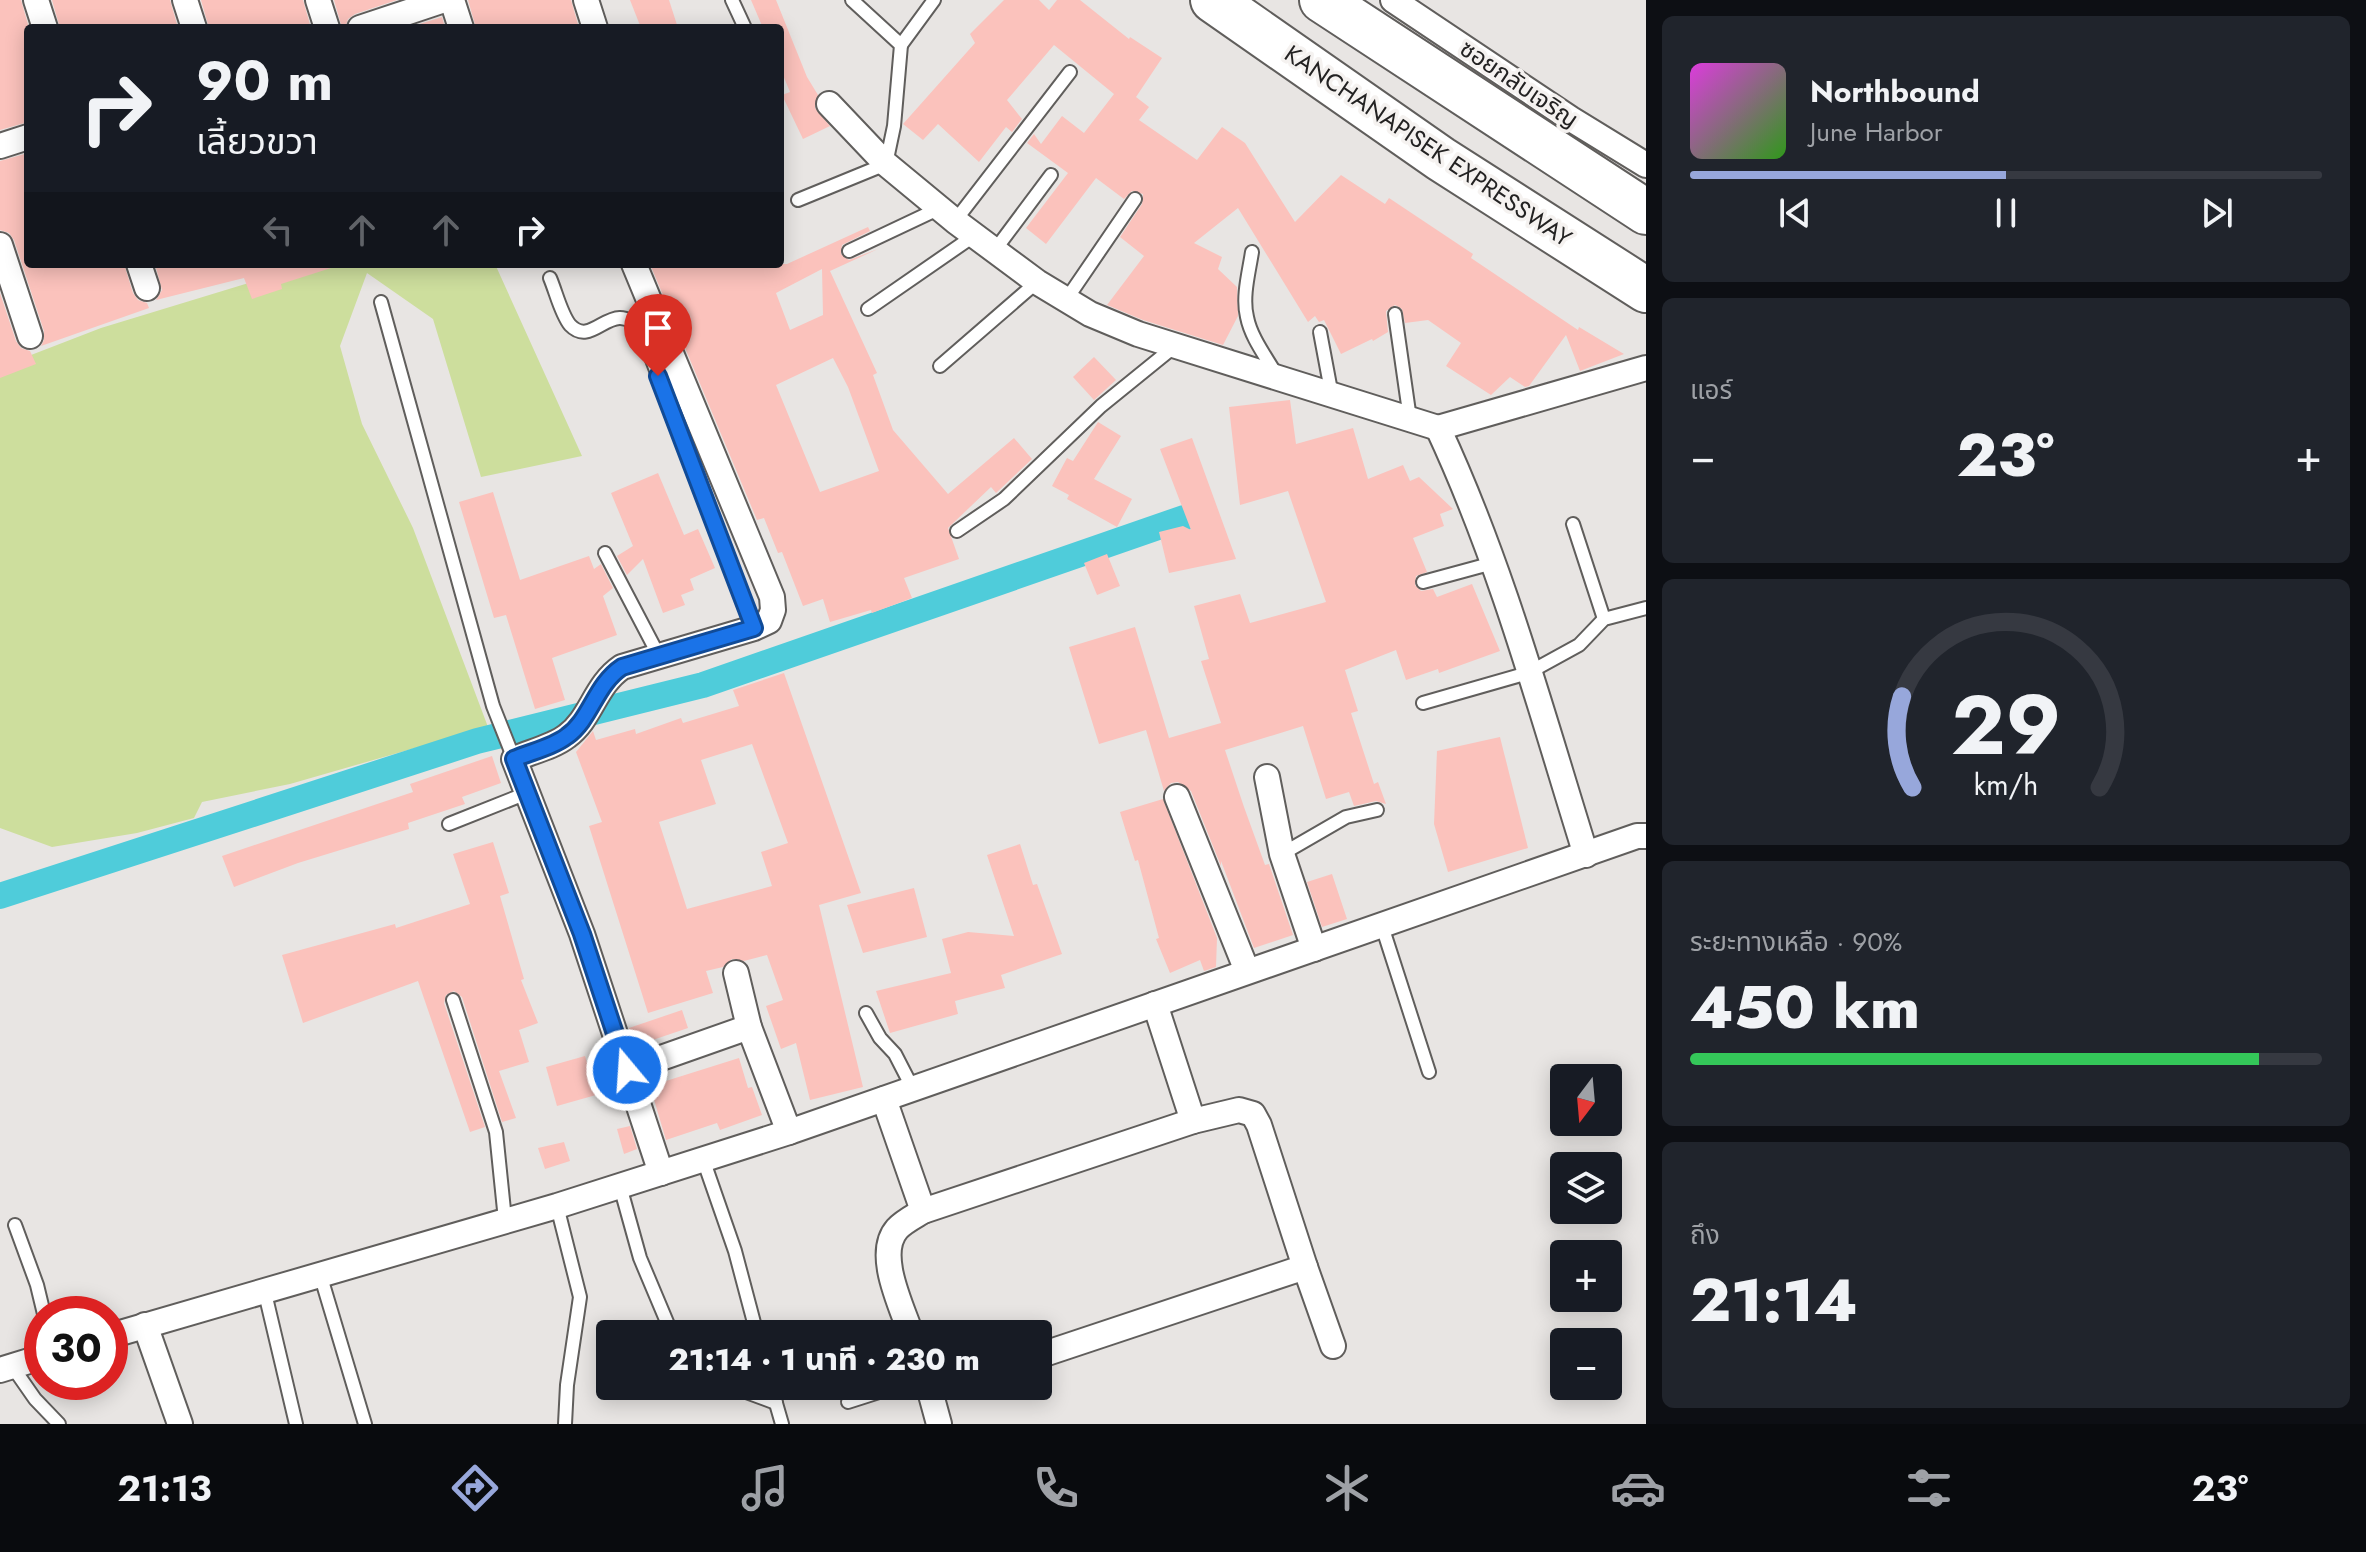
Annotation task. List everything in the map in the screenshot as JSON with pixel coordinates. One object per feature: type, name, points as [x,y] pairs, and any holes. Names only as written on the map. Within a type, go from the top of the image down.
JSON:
[{"type":"highway","name":"KANCHANAPISEK EXPRESSWAY","points":[[1213,0],[1441,159],[1646,290]]},
{"type":"highway","points":[[1322,0],[1646,212]]},
{"type":"street","points":[[36,0],[44,24]]},
{"type":"street","points":[[185,0],[193,24]]},
{"type":"street","points":[[318,0],[326,24]]},
{"type":"street","points":[[372,24],[444,0]]},
{"type":"street","points":[[452,0],[460,24]]},
{"type":"street","points":[[586,0],[594,24]]},
{"type":"street","name":"ซอยกลับเจริญ","points":[[1393,0],[1571,119],[1646,165]]},
{"type":"street","points":[[829,104],[886,164],[1037,282],[1090,314],[1175,346],[1438,428],[1646,368]]},
{"type":"street","points":[[0,146],[24,138]]},
{"type":"street","points":[[0,245],[30,336]]},
{"type":"street","points":[[140,268],[147,288]]},
{"type":"street","points":[[635,268],[677,395],[772,597],[773,610],[769,621],[754,628],[622,667],[608,677],[579,724],[567,737],[514,759],[582,934],[661,1173]]},
{"type":"street","points":[[1438,428],[1468,492],[1493,563],[1586,855]]},
{"type":"street","points":[[1267,777],[1282,854],[1314,949]]},
{"type":"street","points":[[1177,797],[1247,971]]},
{"type":"street","points":[[128,1330],[557,1206],[789,1132],[1637,836],[1646,836]]},
{"type":"street","points":[[736,973],[749,1027],[789,1132]]},
{"type":"street","points":[[1155,1004],[1193,1121]]},
{"type":"street","points":[[627,1070],[749,1027]]},
{"type":"street","points":[[884,1099],[923,1211]]},
{"type":"street","points":[[907,1320],[888,1261],[888,1246],[898,1227],[923,1211],[1193,1121],[1239,1110],[1253,1114],[1259,1125],[1333,1346]]},
{"type":"street","points":[[1052,1351],[1305,1267]]},
{"type":"street","points":[[145,1325],[180,1424]]},
{"type":"street","points":[[936,1400],[939,1424]]},
{"type":"lane","points":[[732,0],[743,24]]},
{"type":"lane","points":[[852,0],[901,45]]},
{"type":"lane","points":[[798,200],[886,164],[894,126],[901,45],[934,0]]},
{"type":"lane","points":[[849,251],[948,214],[1070,72]]},
{"type":"lane","points":[[868,309],[985,243],[1051,175]]},
{"type":"lane","points":[[1066,300],[1135,199]]},
{"type":"lane","points":[[1252,252],[1246,298],[1247,317],[1254,336],[1279,378]]},
{"type":"lane","points":[[550,278],[569,324],[579,331],[589,332],[613,318],[625,317],[633,321],[677,395]]},
{"type":"lane","points":[[940,366],[1037,282]]},
{"type":"lane","points":[[381,302],[493,706],[514,759]]},
{"type":"lane","points":[[1395,314],[1410,419]]},
{"type":"lane","points":[[1320,332],[1332,396]]},
{"type":"lane","points":[[957,531],[1004,499],[1101,406],[1175,346]]},
{"type":"lane","points":[[1573,524],[1604,619]]},
{"type":"lane","points":[[605,553],[659,656]]},
{"type":"lane","points":[[1423,582],[1493,563]]},
{"type":"lane","points":[[1423,703],[1528,673],[1579,645],[1604,619],[1646,608]]},
{"type":"lane","points":[[449,824],[527,793]]},
{"type":"lane","points":[[1282,854],[1346,817],[1377,810]]},
{"type":"lane","points":[[1382,926],[1429,1072]]},
{"type":"lane","points":[[453,1000],[496,1132],[505,1220]]},
{"type":"lane","points":[[866,1013],[880,1038],[895,1054],[913,1089]]},
{"type":"lane","points":[[703,1159],[735,1251],[753,1320]]},
{"type":"lane","points":[[620,1186],[640,1258],[666,1320]]},
{"type":"lane","points":[[557,1206],[580,1297],[567,1385],[565,1424]]},
{"type":"lane","points":[[15,1225],[40,1296]]},
{"type":"lane","points":[[320,1274],[365,1424]]},
{"type":"lane","points":[[264,1289],[296,1424]]},
{"type":"lane","points":[[6,1368],[59,1424]]},
{"type":"lane","points":[[768,1400],[776,1403]]},
{"type":"lane","points":[[775,1400],[782,1424]]},
{"type":"lane","points":[[848,1402],[854,1400]]},
{"type":"green space","points":[[298,268],[497,268],[582,456],[481,477],[433,319],[367,273],[340,346],[362,424],[413,528],[488,727],[290,784],[202,802],[194,818],[137,833],[52,847],[0,828],[0,367],[101,328]]},
{"type":"building","points":[[0,0],[21,0],[28,24],[24,24],[24,123],[0,130]]},
{"type":"building","points":[[52,0],[170,0],[177,24],[59,24]]},
{"type":"building","points":[[201,0],[303,0],[310,24],[208,24]]},
{"type":"building","points":[[334,0],[397,0],[355,14],[346,24],[341,24]]},
{"type":"building","points":[[468,0],[571,0],[578,24],[475,24]]},
{"type":"building","points":[[630,0],[669,0],[677,24],[639,24]]},
{"type":"building","points":[[751,0],[776,0],[807,77],[818,95],[815,108],[830,126],[803,139],[784,99],[784,94],[790,92],[784,78],[784,24],[761,24]]},
{"type":"building","points":[[1004,0],[1039,0],[1049,10],[1057,0],[1080,0],[1129,39],[1162,58],[1136,97],[1149,107],[1139,120],[1197,160],[1222,127],[1245,143],[1295,222],[1341,175],[1385,204],[1389,198],[1578,330],[1579,327],[1624,354],[1580,371],[1566,335],[1529,386],[1525,387],[1510,377],[1491,395],[1446,366],[1461,343],[1428,320],[1405,323],[1402,309],[1395,305],[1386,311],[1388,332],[1341,354],[1324,320],[1319,322],[1315,316],[1308,322],[1238,208],[1194,243],[1222,257],[1218,269],[1237,287],[1238,316],[1223,345],[1143,320],[1107,305],[1144,256],[1120,237],[1142,204],[1143,194],[1132,191],[1124,199],[1096,178],[1046,244],[1026,228],[1068,173],[1027,143],[1034,134],[1041,144],[1062,116],[1084,133],[1114,94],[1054,45],[1007,100],[1022,119],[1012,132],[1006,127],[979,162],[938,124],[923,140],[903,124],[975,43],[970,34]]},
{"type":"building","points":[[442,17],[444,24],[420,24]]},
{"type":"building","points":[[24,154],[24,268],[125,268],[133,293],[149,308],[41,346],[44,331],[14,240],[9,233],[0,230],[0,161]]},
{"type":"building","points":[[868,227],[870,231],[842,245],[841,254],[849,260],[878,249],[830,271],[877,373],[873,375],[893,430],[948,494],[1014,438],[1032,459],[996,493],[991,487],[948,528],[959,559],[904,578],[912,598],[872,613],[871,610],[830,622],[823,599],[803,606],[782,552],[778,553],[764,518],[757,520],[652,268],[784,268],[784,264]],"holes":[[[822,269],[823,315],[790,330],[776,293]],[[833,358],[848,387],[879,471],[820,492],[776,385]]]},
{"type":"building","points":[[156,268],[331,268],[281,284],[282,289],[252,299],[244,278],[156,300],[162,290]]},
{"type":"building","points":[[0,293],[16,341],[21,348],[30,351],[36,364],[0,378]]},
{"type":"building","points":[[1094,357],[1116,380],[1094,400],[1073,377]]},
{"type":"building","points":[[1290,400],[1296,444],[1353,428],[1368,479],[1403,465],[1410,481],[1419,477],[1453,509],[1440,514],[1444,526],[1413,538],[1427,572],[1416,576],[1415,585],[1421,591],[1433,589],[1437,597],[1472,584],[1500,651],[1439,673],[1438,669],[1406,680],[1396,650],[1345,670],[1358,711],[1351,713],[1374,784],[1378,782],[1386,804],[1376,801],[1354,806],[1349,792],[1326,799],[1303,726],[1225,750],[1293,935],[1254,948],[1191,791],[1178,782],[1171,783],[1164,791],[1146,730],[1099,744],[1069,647],[1135,627],[1169,738],[1221,723],[1201,661],[1209,659],[1194,606],[1240,594],[1250,623],[1326,602],[1288,491],[1240,505],[1229,407]]},
{"type":"building","points":[[1098,422],[1121,436],[1094,479],[1132,499],[1117,527],[1067,499],[1069,495],[1052,486],[1067,458],[1073,461]]},
{"type":"building","points":[[1192,438],[1236,559],[1169,573],[1159,532],[1183,526],[1191,530],[1160,449]]},
{"type":"building","points":[[658,473],[684,535],[698,529],[715,568],[690,579],[694,590],[681,595],[685,605],[663,613],[643,559],[627,575],[617,556],[633,546],[611,493]]},
{"type":"building","points":[[493,492],[520,580],[589,556],[594,569],[601,564],[613,588],[603,596],[617,635],[552,658],[565,700],[535,709],[506,615],[494,618],[459,502]]},
{"type":"building","points":[[1107,554],[1120,586],[1097,595],[1084,563]]},
{"type":"building","points":[[784,673],[861,893],[819,905],[863,1087],[810,1100],[796,1043],[781,1049],[766,1006],[783,1000],[767,955],[744,961],[732,959],[723,967],[706,971],[713,993],[648,1013],[589,826],[602,822],[576,752],[593,731],[596,740],[635,729],[636,734],[681,718],[683,723],[739,706],[733,690]],"holes":[[[752,744],[788,843],[761,852],[772,886],[687,909],[659,822],[716,804],[701,760]]]},
{"type":"building","points":[[1500,737],[1528,848],[1448,872],[1434,824],[1437,751]]},
{"type":"building","points":[[492,756],[501,783],[462,797],[465,804],[408,823],[409,829],[298,863],[234,887],[222,856],[413,792],[410,784]]},
{"type":"building","points":[[1163,799],[1217,938],[1216,967],[1204,971],[1200,960],[1170,973],[1156,939],[1159,938],[1138,860],[1135,861],[1120,812]]},
{"type":"building","points":[[493,842],[509,893],[500,896],[524,979],[521,980],[538,1023],[519,1030],[529,1062],[499,1071],[516,1118],[502,1122],[462,997],[454,991],[446,995],[444,1003],[485,1127],[470,1132],[418,981],[303,1023],[282,955],[395,924],[396,928],[470,904],[453,854]]},
{"type":"building","points":[[1020,844],[1033,885],[1037,884],[1062,954],[1001,975],[1005,988],[955,1001],[958,1014],[890,1033],[876,991],[951,973],[942,939],[968,932],[1014,936],[987,855]]},
{"type":"building","points":[[1332,874],[1347,919],[1322,927],[1307,882]]},
{"type":"building","points":[[914,888],[927,937],[863,953],[847,905]]},
{"type":"building","points":[[682,1010],[688,1028],[635,1046],[629,1028]]},
{"type":"building","points":[[585,1056],[596,1095],[557,1106],[546,1067]]},
{"type":"building","points":[[739,1058],[748,1088],[752,1087],[762,1115],[720,1130],[717,1123],[666,1140],[650,1086]]},
{"type":"building","points":[[630,1126],[637,1149],[624,1154],[617,1129]]},
{"type":"building","points":[[564,1142],[570,1161],[545,1169],[538,1148]]},
{"type":"waterway","points":[[0,896],[477,741],[703,685],[1184,518]]},
{"type":"route","points":[[627,1070],[582,934],[514,759],[567,737],[579,724],[608,677],[622,667],[754,628],[658,376]]}]
